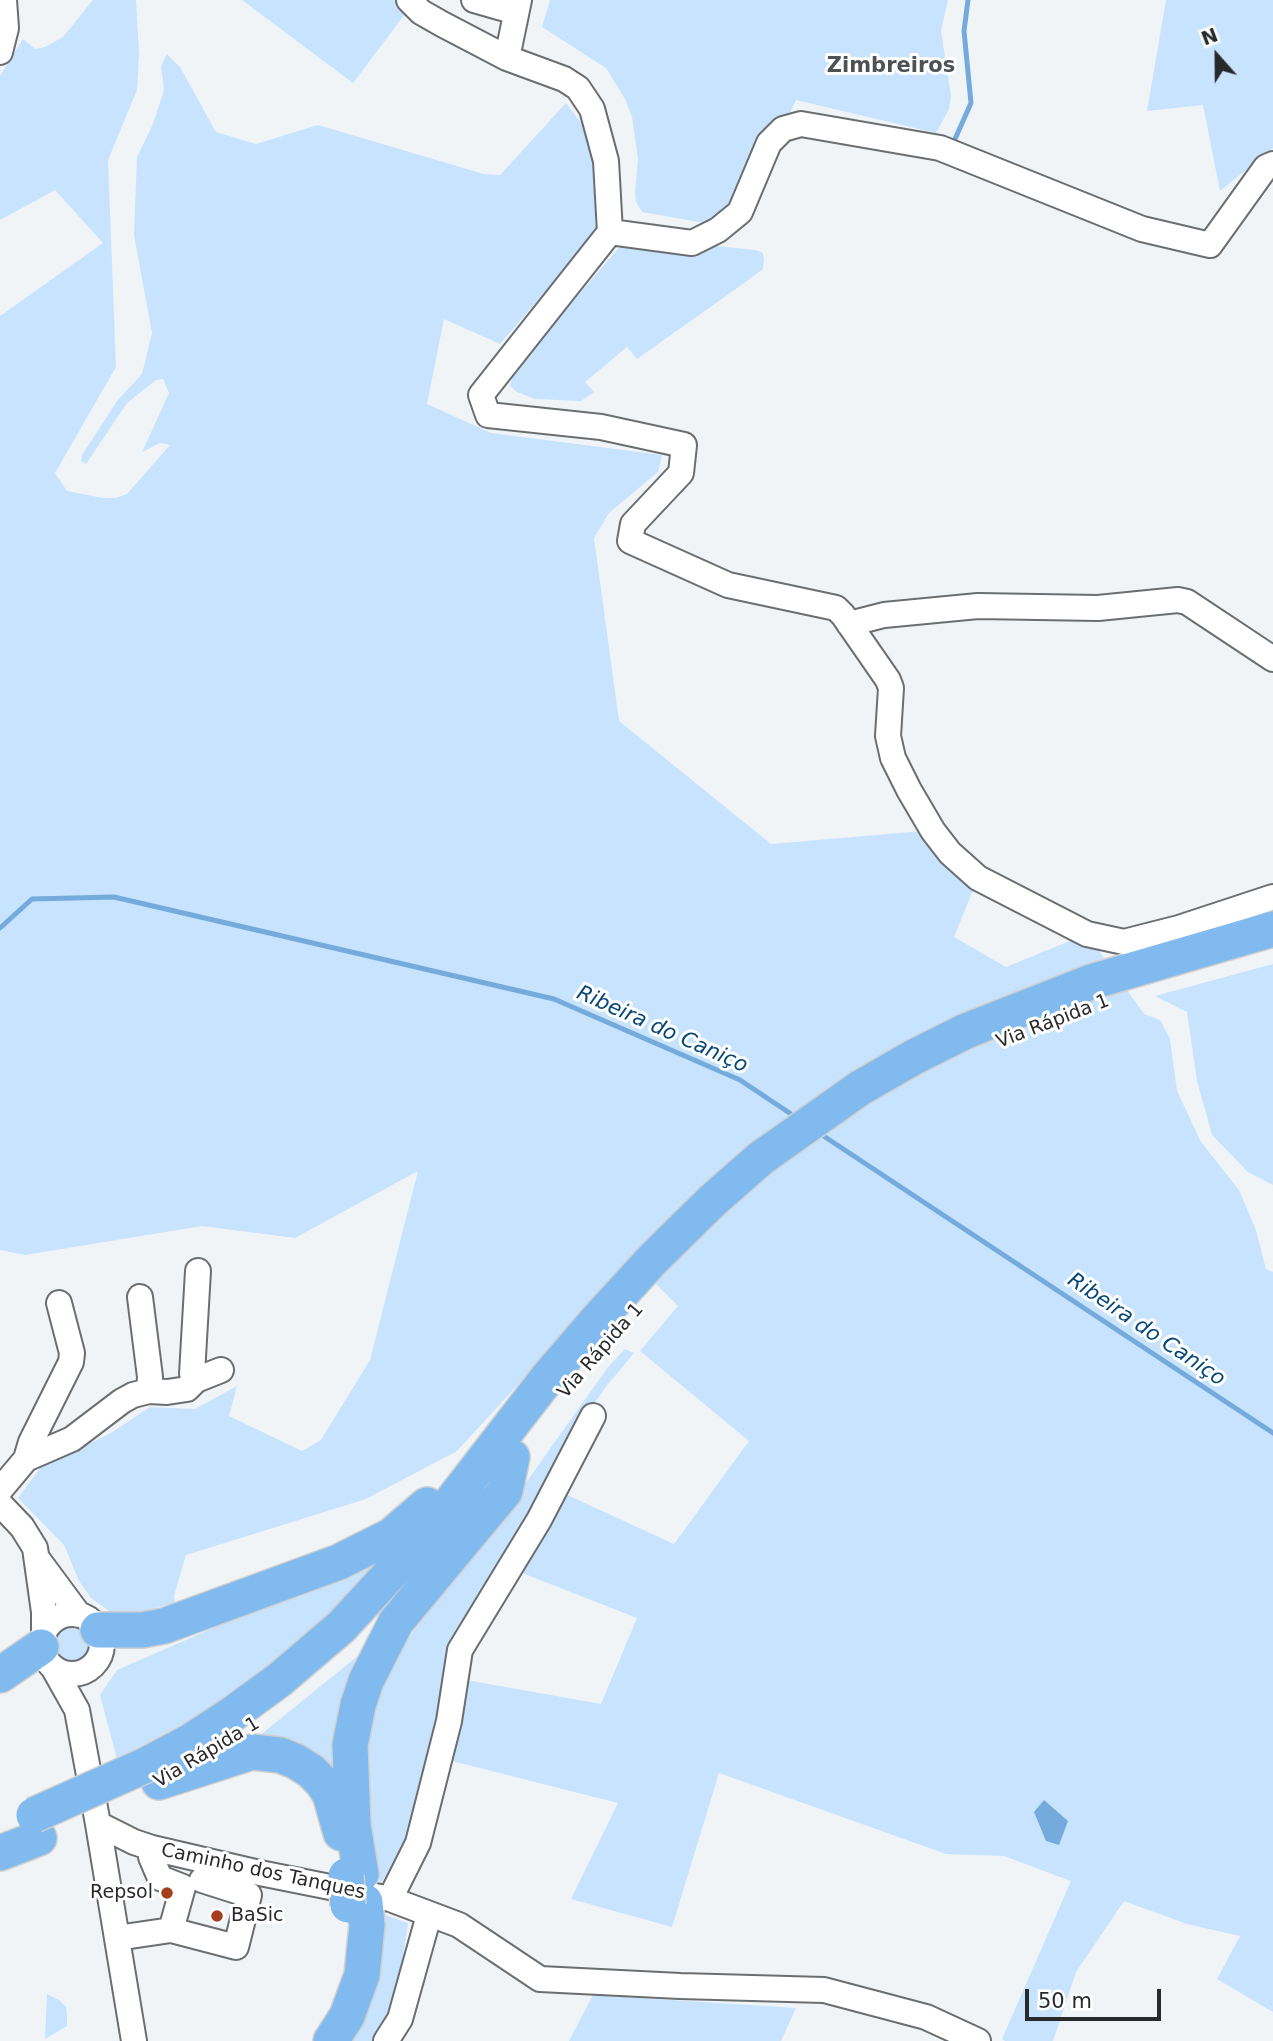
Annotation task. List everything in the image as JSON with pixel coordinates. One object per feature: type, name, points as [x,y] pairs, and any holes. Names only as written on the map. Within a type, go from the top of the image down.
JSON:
[{"type":"highway","name":"Via Rápida 1","points":[[1134,980],[1273,929]]},
{"type":"highway","name":"Via Rápida 1","points":[[0,1853],[36,1826],[152,1778],[236,1738],[294,1697],[355,1644],[436,1555],[512,1457],[653,1260],[712,1201],[761,1158],[860,1088],[966,1031],[1091,982],[1134,980],[1273,951]]},
{"type":"highway","name":"Via Rápida 1","points":[[152,1778],[191,1741],[279,1680],[341,1627],[425,1536],[550,1376],[605,1327]]},
{"type":"highway","points":[[89,1623],[142,1630],[164,1626],[339,1562],[391,1536],[421,1511],[449,1481],[505,1410],[550,1376]]},
{"type":"highway","points":[[331,2041],[347,2015],[362,1975],[367,1925],[353,1825],[350,1745],[358,1705],[366,1681],[396,1622],[505,1491],[512,1457]]},
{"type":"highway","points":[[0,1675],[46,1650]]},
{"type":"highway","points":[[152,1778],[252,1752],[280,1755],[295,1760],[311,1771],[330,1794],[362,1891],[343,1980],[334,2004],[310,2041]]},
{"type":"highway","name":"Via Rápida 1","points":[[0,1828],[36,1826]]},
{"type":"street","points":[[0,52],[6,28],[4,0]]},
{"type":"street","points":[[409,0],[421,12],[507,58],[564,79],[578,88],[592,109],[606,161],[610,232],[481,396],[488,415],[601,427],[684,445],[681,472],[633,524],[630,541],[728,585],[836,608],[888,680],[891,688],[887,712],[888,736],[893,758],[909,790],[933,831],[950,853],[978,878],[1087,934],[1124,942],[1179,928],[1273,897]]},
{"type":"street","points":[[474,0],[517,6],[507,58]]},
{"type":"street","points":[[610,232],[692,243],[718,230],[740,212],[769,143],[783,130],[801,124],[940,148],[1142,229],[1210,245],[1266,167],[1273,164]]},
{"type":"street","points":[[849,624],[884,615],[978,606],[1098,608],[1178,600],[1187,602],[1273,659]]},
{"type":"street","points":[[196,1380],[192,1374],[198,1271]]},
{"type":"street","points":[[140,1297],[150,1377],[149,1391]]},
{"type":"street","points":[[0,1490],[26,1459],[31,1442],[71,1362],[72,1353],[59,1303]]},
{"type":"street","points":[[26,1459],[72,1439],[122,1401],[149,1391],[187,1389],[196,1380],[221,1370]]},
{"type":"street","points":[[362,1891],[418,1843],[449,1721],[460,1650],[539,1520],[593,1416]]},
{"type":"street","points":[[5,1516],[30,1536],[38,1561],[46,1650],[77,1710],[99,1824],[134,2041]]},
{"type":"street","points":[[38,1561],[89,1623],[102,1644],[99,1657],[83,1672],[73,1675],[46,1650]]},
{"type":"street","points":[[46,1650],[50,1623],[58,1617],[69,1614],[89,1623]]},
{"type":"street","points":[[77,1710],[83,1672]]},
{"type":"street","name":"Caminho dos Tanques","points":[[99,1824],[134,1843],[152,1848],[202,1877],[362,1891],[459,1925],[540,1979],[824,1990],[926,2017],[978,2041]]},
{"type":"street","points":[[117,1938],[171,1930],[236,1947],[249,1895],[202,1877],[160,1878],[151,1857],[152,1848]]},
{"type":"street","points":[[171,1930],[202,1877]]},
{"type":"street","points":[[386,2041],[400,2019],[429,1915]]},
{"type":"shaded area","points":[[93,0],[136,0],[139,55],[137,90],[108,160],[116,367],[55,473],[67,491],[103,498],[116,498],[127,494],[170,445],[160,443],[142,452],[169,393],[163,379],[156,380],[127,403],[86,464],[81,461],[82,455],[117,401],[142,374],[152,333],[134,235],[137,157],[153,124],[164,90],[161,66],[167,54],[180,67],[216,132],[256,144],[318,125],[484,174],[500,175],[566,103],[585,128],[593,158],[598,230],[500,344],[444,319],[427,404],[491,433],[662,455],[658,472],[609,513],[594,538],[619,721],[771,844],[923,831],[978,878],[954,937],[1006,967],[1087,934],[1144,1014],[1160,1020],[1170,1039],[1177,1091],[1201,1142],[1239,1190],[1256,1230],[1266,1269],[1273,1272],[1273,2012],[1217,1979],[1240,1936],[1187,1924],[1124,1901],[1076,1972],[1053,2041],[1005,2041],[1002,2039],[1071,1881],[1004,1856],[946,1854],[719,1773],[672,1927],[571,1899],[618,1803],[448,1760],[466,1680],[601,1704],[637,1618],[517,1571],[563,1493],[674,1544],[749,1441],[640,1351],[678,1306],[632,1260],[457,1451],[366,1499],[186,1555],[174,1596],[175,1603],[128,1615],[113,1614],[91,1598],[79,1581],[64,1545],[18,1498],[41,1467],[111,1433],[150,1407],[195,1409],[237,1386],[229,1416],[302,1451],[321,1440],[370,1360],[418,1171],[295,1238],[202,1226],[25,1255],[0,1250],[0,316],[103,243],[55,190],[0,220],[0,76],[23,39],[35,49],[45,47],[63,37]]},
{"type":"shaded area","points":[[242,0],[394,0],[408,10],[353,83]]},
{"type":"shaded area","points":[[550,0],[948,0],[941,31],[951,96],[949,109],[936,133],[796,100],[751,199],[705,223],[642,212],[636,202],[638,159],[632,117],[625,99],[606,68],[542,27]]},
{"type":"shaded area","points":[[1166,0],[1273,0],[1273,148],[1220,191],[1203,105],[1147,111]]},
{"type":"shaded area","points":[[628,237],[755,250],[763,253],[763,269],[637,359],[627,347],[585,382],[594,392],[581,401],[535,399],[517,392],[510,386],[514,370]]},
{"type":"shaded area","points":[[1273,964],[1273,1185],[1248,1172],[1212,1135],[1197,1081],[1187,1012],[1155,996]]},
{"type":"shaded area","points":[[625,1349],[634,1353],[585,1417],[451,1654],[411,1835],[380,1885],[364,1786],[372,1713],[379,1688],[397,1653],[513,1501],[608,1367]]},
{"type":"shaded area","points":[[404,1545],[251,1687],[117,1759],[100,1695],[117,1670]]},
{"type":"shaded area","points":[[71,1628],[83,1633],[88,1645],[83,1657],[71,1662],[59,1657],[54,1645],[59,1633]]},
{"type":"shaded area","points":[[380,1638],[344,1786],[325,1760],[292,1741],[254,1740]]},
{"type":"shaded area","points":[[375,1911],[408,1923],[394,2019],[380,2041],[342,2041]]},
{"type":"shaded area","points":[[47,1994],[66,2007],[67,2026],[45,2039]]},
{"type":"shaded area","points":[[593,1995],[796,2008],[781,2041],[569,2041]]},
{"type":"water","points":[[1044,1800],[1068,1821],[1059,1845],[1046,1841],[1034,1812]]},
{"type":"waterway","points":[[955,139],[971,103],[964,31],[968,0]]},
{"type":"waterway","name":"Ribeira do Caniço","points":[[0,928],[32,899],[114,897],[554,999],[740,1080],[797,1118]]},
{"type":"waterway","name":"Ribeira do Caniço","points":[[819,1133],[1273,1433]]},
{"type":"place","name":"Repsol","points":[[167,1893]]},
{"type":"place","name":"BaSic","points":[[217,1916]]},
{"type":"district","name":"Zimbreiros","points":[[891,67]]}]
